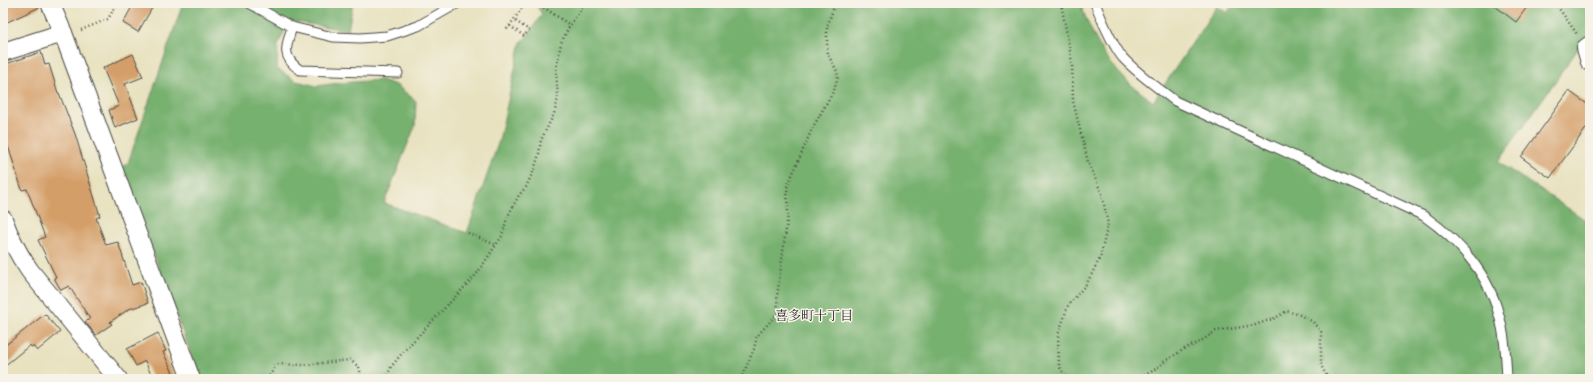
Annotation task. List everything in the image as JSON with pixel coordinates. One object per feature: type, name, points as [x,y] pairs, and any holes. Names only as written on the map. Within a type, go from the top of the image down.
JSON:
[{"type":"street","points":[[50,3],[63,33],[191,379]]},
{"type":"street","points":[[3,52],[63,33]]},
{"type":"street","points":[[3,219],[9,236],[19,256],[118,379]]},
{"type":"lane","points":[[249,3],[292,27],[333,37],[360,38],[388,36],[418,26],[458,3]]},
{"type":"lane","points":[[1095,3],[1102,20],[1123,57],[1149,81],[1175,101],[1417,213],[1443,230],[1460,246],[1476,267],[1490,292],[1499,314],[1506,357],[1507,379]]},
{"type":"lane","points":[[292,27],[286,47],[287,57],[293,65],[300,70],[398,73]]},
{"type":"path","points":[[63,33],[74,32],[108,19],[117,3]]},
{"type":"path","points":[[514,20],[529,30],[524,36],[508,27],[526,3]]},
{"type":"path","points":[[537,3],[570,25]]},
{"type":"path","points":[[386,379],[391,367],[403,352],[476,275],[502,236],[507,218],[534,170],[539,154],[541,140],[554,114],[558,98],[556,70],[561,43],[570,25],[582,8],[590,3]]},
{"type":"path","points":[[741,379],[754,349],[757,336],[778,313],[777,297],[788,214],[787,187],[812,128],[834,90],[838,77],[836,68],[828,55],[827,26],[837,3]]},
{"type":"path","points":[[1061,3],[1072,62],[1073,101],[1088,162],[1102,194],[1108,224],[1100,258],[1087,283],[1068,306],[1058,335],[1059,366],[1067,379]]},
{"type":"path","points":[[1555,3],[1589,52]]},
{"type":"path","points":[[468,233],[496,245]]},
{"type":"path","points":[[1137,379],[1153,371],[1165,361],[1198,343],[1216,331],[1255,325],[1275,318],[1287,311],[1300,315],[1313,322],[1321,332],[1321,365],[1328,379]]},
{"type":"path","points":[[267,379],[274,369],[275,364],[304,365],[350,360],[359,367],[362,379]]},
{"type":"green space","points":[[183,3],[353,3],[348,30],[289,21],[278,45],[277,69],[296,81],[317,86],[381,80],[396,85],[416,101],[415,126],[384,203],[467,233],[499,141],[521,42],[525,39],[542,14],[538,8],[540,3],[1080,3],[1088,24],[1104,54],[1129,83],[1153,102],[1217,6],[1227,13],[1234,3],[1590,3],[1590,32],[1498,162],[1590,223],[1590,379],[200,379],[122,168],[128,163]]},
{"type":"building","points":[[3,3],[40,3],[40,7],[3,24]]},
{"type":"building","points":[[134,3],[155,3],[138,32],[123,23]]},
{"type":"building","points":[[1491,3],[1530,3],[1516,22]]},
{"type":"building","points":[[41,52],[45,65],[49,64],[58,93],[75,134],[100,216],[96,218],[106,245],[118,242],[132,285],[141,282],[148,303],[129,309],[110,322],[112,324],[96,335],[85,322],[90,319],[69,286],[61,290],[54,278],[56,277],[38,240],[45,237],[27,189],[22,190],[3,130],[3,65]]},
{"type":"building","points":[[133,54],[143,77],[125,84],[138,118],[115,128],[109,110],[119,106],[103,68]]},
{"type":"building","points":[[1569,91],[1590,106],[1590,123],[1550,178],[1521,157]]},
{"type":"building","points":[[45,314],[60,332],[37,351],[30,345],[3,367],[3,347]]},
{"type":"building","points":[[158,333],[166,351],[163,352],[176,379],[153,379],[145,361],[136,366],[127,349]]},
{"type":"district","name":"喜多町十丁目","points":[[814,316]]}]
